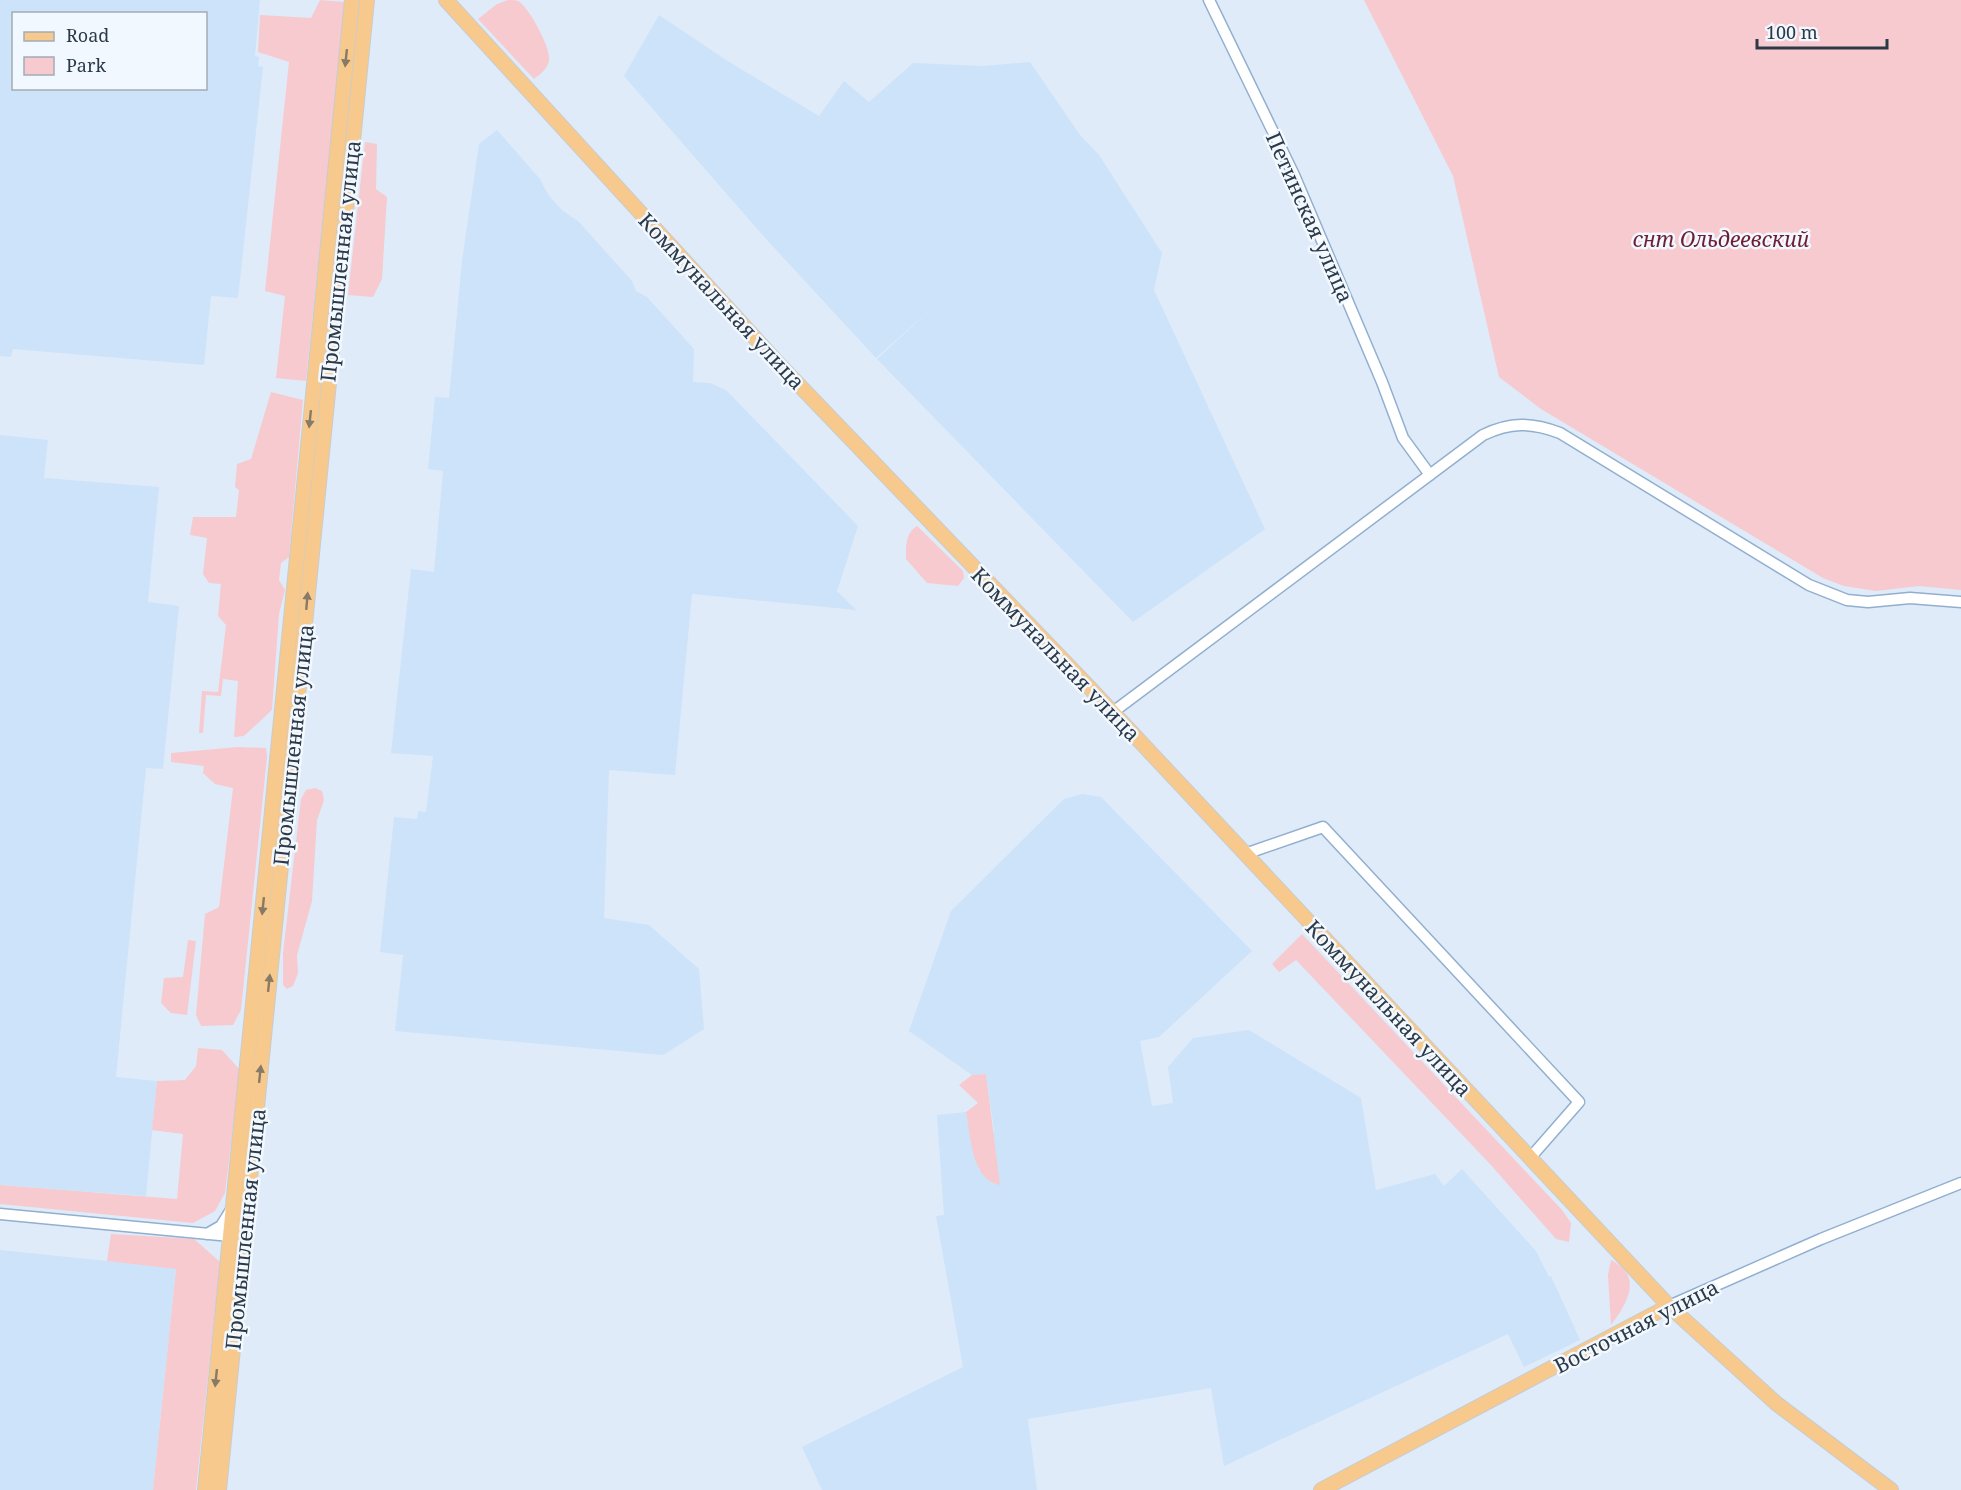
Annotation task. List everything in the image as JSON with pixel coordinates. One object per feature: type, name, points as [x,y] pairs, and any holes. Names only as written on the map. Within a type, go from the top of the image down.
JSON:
[{"type":"main road","name":"Промышленная улица","points":[[329,303],[351,0]]},
{"type":"main road","name":"Промышленная улица","points":[[219,1490],[237,1236],[256,1040],[279,743],[308,512],[329,303],[367,0]]},
{"type":"main road","name":"Коммунальная улица","points":[[446,0],[759,343],[1113,712],[1669,1306],[1777,1404],[1891,1490]]},
{"type":"main road","name":"Промышленная улица","points":[[205,1490],[237,1236],[233,1207],[293,745],[308,512]]},
{"type":"main road","points":[[279,743],[293,745]]},
{"type":"main road","name":"Восточная улица","points":[[1321,1490],[1669,1306]]},
{"type":"main road","points":[[210,1437],[224,1439]]},
{"type":"street","name":"Петинская улица","points":[[1209,0],[1294,175],[1382,382],[1403,438],[1430,475]]},
{"type":"street","points":[[1113,712],[1483,435],[1500,427],[1527,424],[1543,426],[1560,433],[1809,585],[1831,595],[1868,602],[1910,598],[1961,602]]},
{"type":"street","points":[[1245,854],[1323,827],[1579,1101],[1530,1158]]},
{"type":"street","name":"Восточная улица","points":[[1669,1306],[1817,1241],[1961,1183]]},
{"type":"street","points":[[207,1234],[221,1226],[233,1207]]},
{"type":"street","name":"Промышленная улица","points":[[0,1214],[237,1236]]},
{"type":"shaded area","points":[[0,0],[260,0],[255,56],[259,57],[258,66],[263,67],[238,298],[211,296],[204,365],[13,349],[11,357],[0,356]]},
{"type":"shaded area","points":[[659,15],[726,60],[819,116],[844,81],[869,102],[913,63],[983,66],[1030,62],[1080,135],[1099,155],[1162,253],[1154,290],[1265,529],[1133,622],[877,359],[932,308],[876,358],[766,239],[624,76]]},
{"type":"shaded area","points":[[497,130],[540,179],[549,196],[562,210],[579,222],[632,281],[636,291],[647,297],[694,349],[693,382],[710,383],[726,390],[858,526],[837,591],[856,610],[692,594],[675,775],[609,770],[604,918],[649,925],[699,969],[704,1029],[663,1055],[395,1031],[403,955],[380,952],[394,817],[417,819],[418,811],[426,812],[433,756],[391,753],[411,569],[434,572],[443,471],[428,469],[435,397],[449,398],[462,261],[479,144]]},
{"type":"shaded area","points":[[0,435],[48,440],[44,478],[159,487],[148,602],[179,606],[163,769],[146,768],[116,1077],[157,1081],[146,1196],[0,1185]]},
{"type":"shaded area","points":[[1082,794],[1101,797],[1252,951],[1159,1037],[1140,1041],[1152,1106],[1173,1103],[1168,1067],[1193,1038],[1249,1030],[1361,1098],[1376,1190],[1435,1174],[1444,1186],[1462,1169],[1536,1251],[1549,1277],[1551,1276],[1580,1340],[1524,1367],[1508,1334],[1224,1466],[1211,1388],[1028,1419],[1037,1490],[822,1490],[802,1447],[963,1367],[936,1216],[944,1215],[937,1115],[966,1112],[979,1171],[994,1130],[986,1074],[972,1075],[909,1031],[951,911],[1064,799]]},
{"type":"shaded area","points":[[0,1250],[176,1268],[153,1490],[0,1490]]},
{"type":"green space","points":[[320,0],[345,2],[306,381],[276,378],[285,296],[265,291],[289,62],[258,52],[260,15],[311,18]]},
{"type":"green space","points":[[356,0],[361,0],[334,275],[329,275]]},
{"type":"green space","points":[[508,0],[517,1],[523,5],[547,47],[549,60],[547,66],[534,79],[478,19],[497,4]]},
{"type":"green space","name":"снт Ольдеевский","points":[[1364,0],[1961,0],[1961,590],[1919,586],[1876,591],[1844,586],[1823,578],[1541,409],[1499,377],[1453,176]]},
{"type":"green space","points":[[365,142],[377,144],[376,189],[387,197],[382,279],[373,297],[348,295]]},
{"type":"green space","points":[[271,392],[303,400],[289,557],[281,563],[279,580],[285,590],[279,614],[272,710],[244,736],[234,737],[238,681],[223,679],[221,696],[206,695],[203,733],[199,733],[202,691],[218,692],[226,625],[218,616],[221,584],[209,583],[203,574],[207,538],[190,535],[193,517],[236,517],[239,490],[235,487],[237,464],[251,459]]},
{"type":"green space","points":[[917,526],[963,571],[964,578],[958,586],[927,583],[906,559],[908,536]]},
{"type":"green space","points":[[238,747],[266,748],[267,757],[241,1010],[233,1025],[201,1026],[196,1015],[205,914],[219,907],[233,788],[215,784],[203,773],[204,766],[171,762],[171,753]]},
{"type":"green space","points":[[315,788],[322,791],[324,800],[317,820],[312,901],[297,955],[298,973],[293,986],[287,989],[283,985],[283,953],[301,799],[306,790]]},
{"type":"green space","points":[[1302,934],[1562,1210],[1571,1223],[1569,1242],[1556,1239],[1490,1164],[1296,960],[1279,972],[1272,964]]},
{"type":"green space","points":[[188,940],[196,941],[187,1015],[171,1013],[161,1003],[164,978],[183,977]]},
{"type":"green space","points":[[198,1048],[222,1050],[240,1070],[225,1193],[215,1211],[193,1223],[0,1204],[0,1185],[177,1199],[183,1134],[152,1130],[157,1081],[185,1080],[196,1066]]},
{"type":"green space","points":[[986,1074],[1000,1185],[983,1175],[978,1166],[971,1144],[966,1112],[978,1103],[959,1085],[972,1075]]},
{"type":"green space","points":[[111,1234],[194,1239],[220,1262],[196,1490],[153,1490],[176,1269],[107,1261]]},
{"type":"green space","points":[[1611,1260],[1621,1267],[1630,1282],[1627,1299],[1611,1325],[1608,1275]]}]
